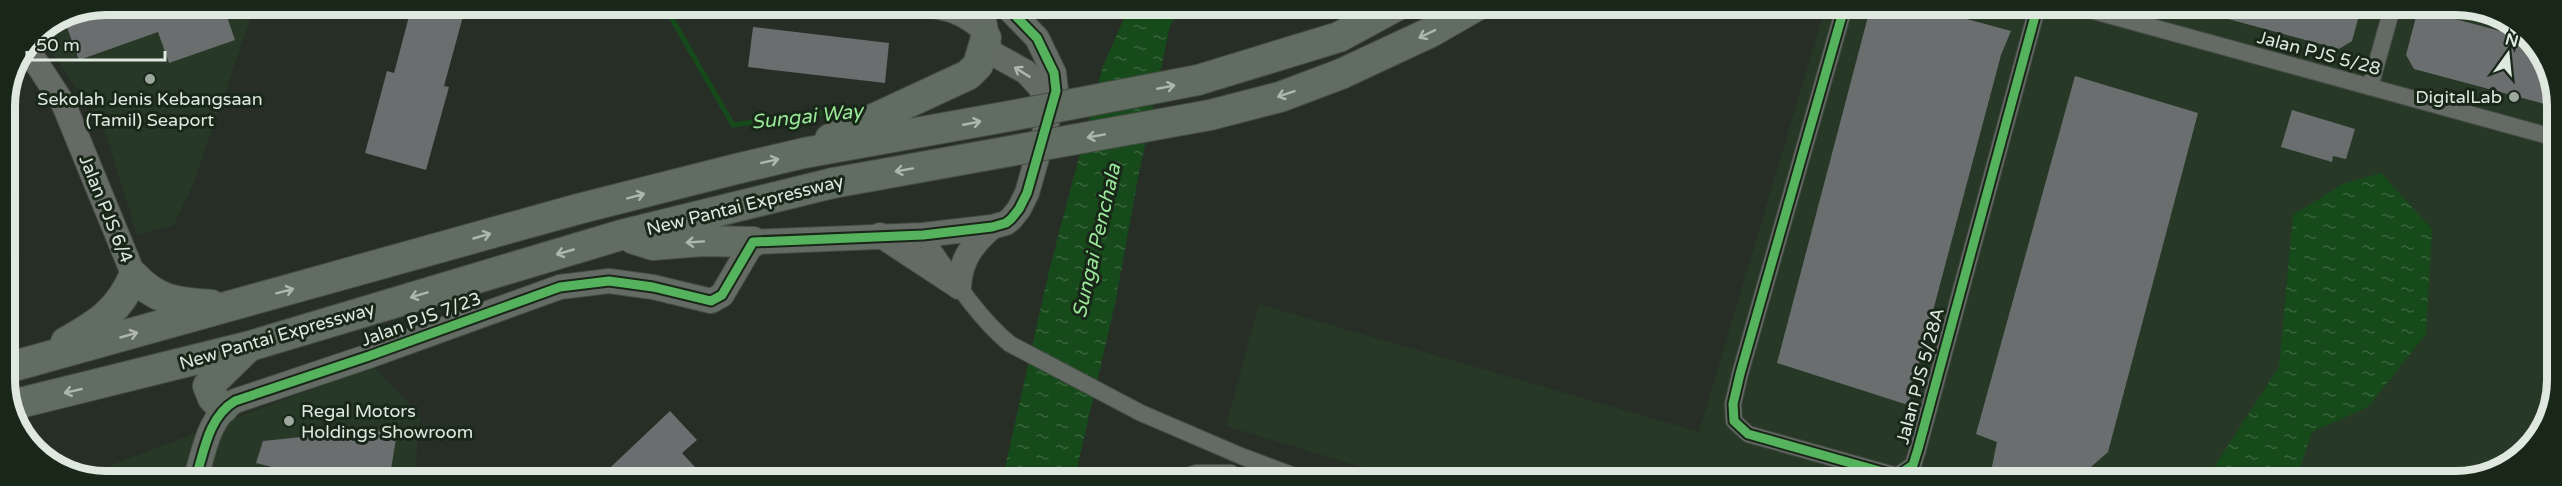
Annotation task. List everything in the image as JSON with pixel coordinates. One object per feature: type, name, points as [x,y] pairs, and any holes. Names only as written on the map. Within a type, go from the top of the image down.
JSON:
[{"type":"highway","points":[[859,134],[1198,80],[1339,38],[1380,15]]},
{"type":"highway","name":"New Pantai Expressway","points":[[18,403],[250,346],[621,235],[832,183],[1210,115],[1280,97],[1341,74],[1431,32],[1461,15]]},
{"type":"highway","points":[[859,134],[968,75],[978,64],[986,38]]},
{"type":"highway","name":"New Pantai Expressway","points":[[20,365],[579,210],[804,153],[859,134]]},
{"type":"highway","points":[[621,235],[653,245],[721,241],[753,242]]},
{"type":"highway","points":[[20,365],[105,318],[118,306],[134,276],[151,292],[170,301],[229,306]]},
{"type":"highway","points":[[223,408],[213,398],[208,386],[250,346]]},
{"type":"street","points":[[961,15],[986,38]]},
{"type":"street","points":[[983,15],[990,52],[1026,72],[1040,87],[1052,113]]},
{"type":"street","points":[[753,242],[923,235],[992,227],[1006,223],[1019,209],[1027,193],[1052,113],[1056,91],[1054,73],[1042,47],[1015,15]]},
{"type":"street","name":"Jalan PJS 5/28A","points":[[1842,15],[1740,374],[1733,404],[1734,420],[1748,434],[1879,471]]},
{"type":"street","name":"Jalan PJS 5/28A","points":[[1904,471],[1913,465],[1918,449],[2035,15]]},
{"type":"street","name":"Jalan PJS 5/28","points":[[2108,15],[2547,136]]},
{"type":"street","points":[[2370,87],[2389,15]]},
{"type":"street","points":[[986,38],[998,25],[1006,23],[1029,29]]},
{"type":"street","name":"Jalan PJS 6/4","points":[[31,55],[64,105],[134,276]]},
{"type":"street","points":[[959,288],[960,273],[974,241],[992,227]]},
{"type":"street","points":[[880,235],[959,288]]},
{"type":"street","points":[[923,235],[959,288],[998,334],[1010,344],[1141,413],[1278,471]]},
{"type":"street","name":"Jalan PJS 7/23","points":[[223,408],[235,401],[369,356],[560,287],[609,281],[653,287],[711,301],[722,295],[753,242]]},
{"type":"street","points":[[198,471],[210,430],[223,408]]},
{"type":"street","points":[[1234,471],[1241,456]]},
{"type":"shaded area","name":"Sekolah Jenis Kebangsaan (Tamil) Seaport","points":[[106,15],[252,15],[194,182],[174,225],[137,235],[103,125],[43,41],[56,30],[71,22]]},
{"type":"shaded area","points":[[1823,15],[2456,15],[2496,24],[2520,42],[2538,66],[2545,88],[2547,106],[2546,392],[2538,420],[2528,435],[2501,459],[2485,466],[2456,471],[1375,471],[1226,426],[1259,304],[1699,432]]},
{"type":"shaded area","points":[[373,366],[420,415],[415,471],[97,470]]},
{"type":"water","name":"Sungai Penchala","points":[[1126,15],[1176,15],[1170,26],[1138,178],[1115,304],[1076,471],[1004,471],[1049,271],[1103,66]]},
{"type":"water","points":[[2381,173],[2432,229],[2426,334],[2368,407],[2312,432],[2298,471],[2212,471],[2279,367],[2293,215],[2343,184]]},
{"type":"building","points":[[226,15],[235,40],[169,63],[158,32],[79,60],[66,25],[88,17]]},
{"type":"building","points":[[409,15],[463,15],[444,86],[449,87],[426,170],[365,153],[387,71],[394,73]]},
{"type":"building","points":[[1868,15],[1952,15],[2011,31],[2001,55],[1908,405],[1777,363]]},
{"type":"building","points":[[2213,15],[2359,15],[2352,41],[2339,49]]},
{"type":"building","points":[[2416,15],[2440,15],[2511,34],[2528,51],[2538,66],[2545,88],[2547,105],[2414,69],[2406,55]]},
{"type":"building","points":[[753,27],[889,43],[885,83],[748,67]]},
{"type":"building","points":[[2075,76],[2198,113],[2108,452],[2086,471],[1991,471],[1997,442],[1976,434]]},
{"type":"building","points":[[2292,110],[2355,129],[2346,159],[2333,156],[2332,162],[2281,147]]},
{"type":"building","points":[[670,411],[697,440],[682,453],[699,471],[607,471]]},
{"type":"building","points":[[398,427],[391,471],[288,471],[256,463],[263,441]]},
{"type":"waterway","name":"Sungai Way","points":[[670,15],[733,125],[858,108],[868,109]]},
{"type":"cycle path","points":[[198,471],[213,426],[226,408],[235,401],[369,356],[560,287],[609,281],[653,287],[711,301],[722,295],[753,242],[923,235],[992,227],[1006,223],[1019,209],[1027,193],[1056,91],[1054,73],[1037,38],[1015,15]]},
{"type":"cycle path","points":[[1842,15],[1740,374],[1733,404],[1734,421],[1748,434],[1879,471]]},
{"type":"cycle path","points":[[1904,471],[1913,465],[1918,449],[2035,15]]},
{"type":"place","name":"Sekolah Jenis Kebangsaan (Tamil) Seaport","points":[[150,79]]},
{"type":"place","name":"DigitalLab","points":[[2514,97]]},
{"type":"place","name":"Regal Motors Holdings Showroom","points":[[289,421]]}]
